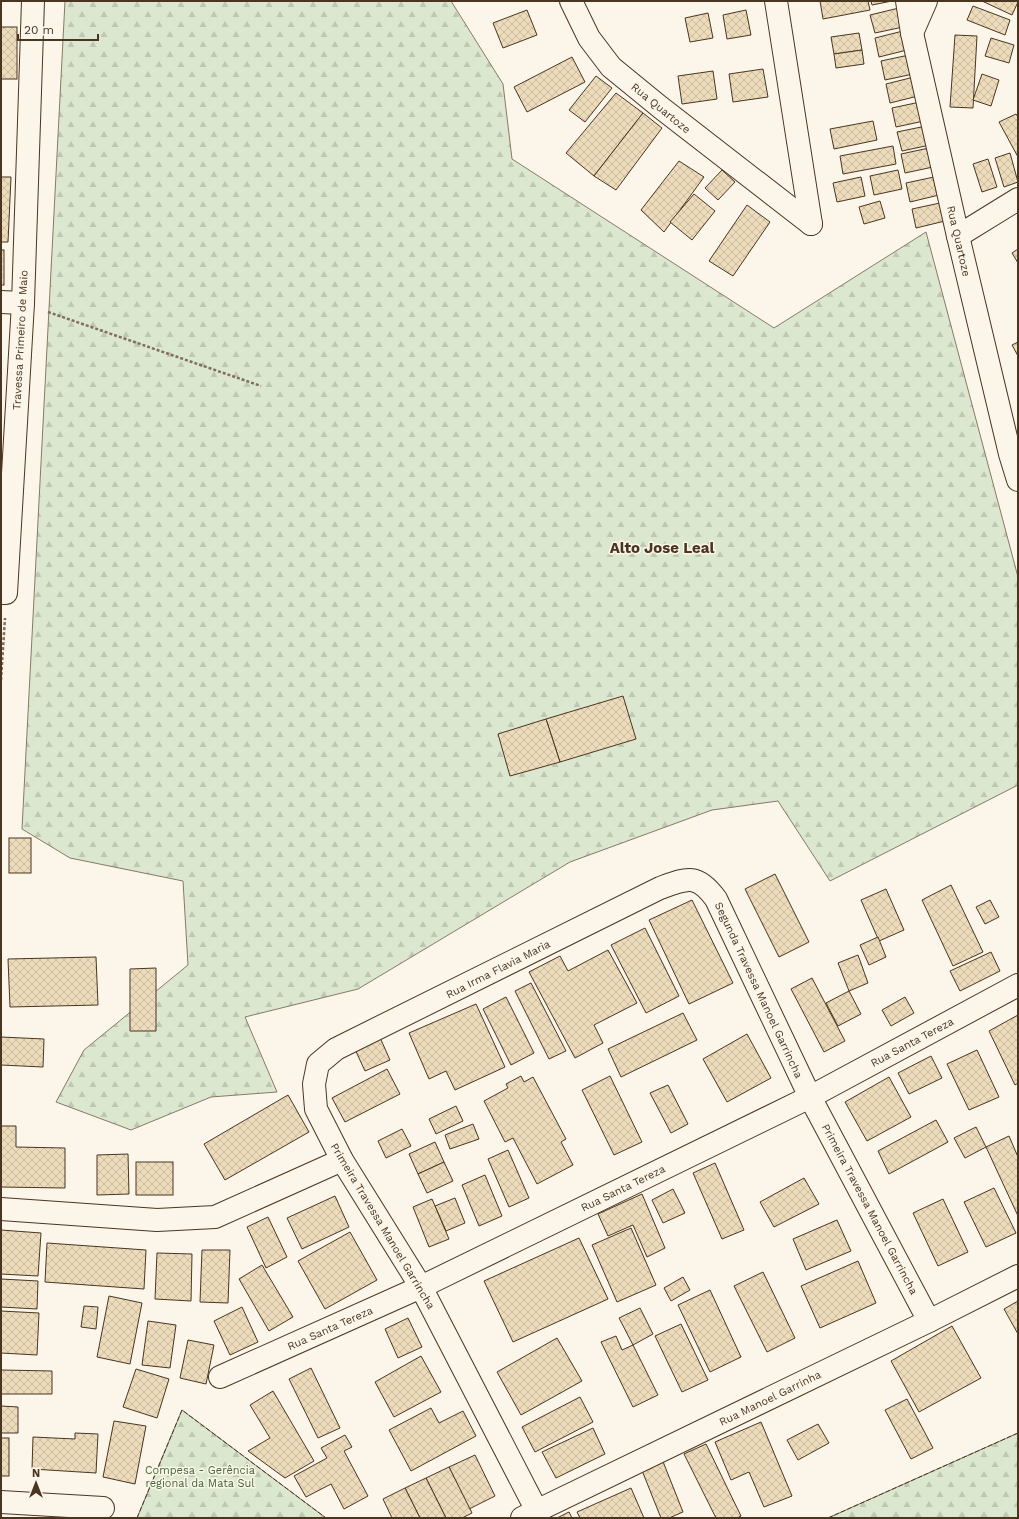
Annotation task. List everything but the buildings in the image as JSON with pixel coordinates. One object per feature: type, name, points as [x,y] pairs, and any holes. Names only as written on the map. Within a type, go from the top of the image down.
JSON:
[{"type":"street","name":"Travessa Primeiro de Maio","points":[[4,593],[23,303],[33,1]]},
{"type":"street","name":"Rua Quartoze","points":[[571,1],[589,38],[611,67],[660,107],[811,224],[776,1]]},
{"type":"street","name":"Rua Quartoze","points":[[907,1],[912,33],[958,236],[1014,451],[1018,480]]},
{"type":"street","points":[[912,33],[926,1]]},
{"type":"street","points":[[958,236],[1018,199]]},
{"type":"street","points":[[1,302],[23,303]]},
{"type":"street","name":"Segunda Travessa Manoel Garrincha","points":[[660,888],[683,879],[697,881],[708,888],[716,899],[810,1097]]},
{"type":"street","name":"Rua Irma Flavia Maria","points":[[336,1049],[660,888]]},
{"type":"street","name":"Rua Santa Tereza","points":[[220,1377],[421,1287],[810,1097],[1018,986]]},
{"type":"street","name":"Primeira Travessa Manoel Garrincha","points":[[336,1049],[318,1064],[314,1084],[316,1110],[342,1160],[421,1287],[529,1514]]},
{"type":"street","name":"Primeira Travessa Manoel Garrincha","points":[[810,1097],[929,1321]]},
{"type":"street","points":[[1,1209],[157,1220],[215,1217],[342,1160]]},
{"type":"street","name":"Rua Manoel Garrinha","points":[[529,1514],[929,1321],[1018,1276]]},
{"type":"street","points":[[1,1502],[103,1508]]},
{"type":"path","points":[[23,303],[261,386]]},
{"type":"path","points":[[1,680],[4,593]]},
{"type":"green space","points":[[65,1],[451,1],[503,84],[512,159],[774,328],[926,232],[1018,577],[1018,785],[830,881],[778,801],[712,810],[570,862],[358,989],[245,1017],[277,1092],[211,1097],[131,1130],[56,1102],[84,1050],[188,965],[183,881],[70,858],[22,829]]},
{"type":"green space","name":"Compesa - Gerência regional da Mata Sul","points":[[182,1410],[326,1518],[137,1518]]},
{"type":"green space","points":[[1018,1433],[1018,1518],[828,1518]]},
{"type":"fence","points":[[137,1518],[182,1410],[326,1518]]},
{"type":"fence","points":[[828,1518],[1018,1433]]},
{"type":"district","name":"Alto Jose Leal","points":[[662,548]]}]
